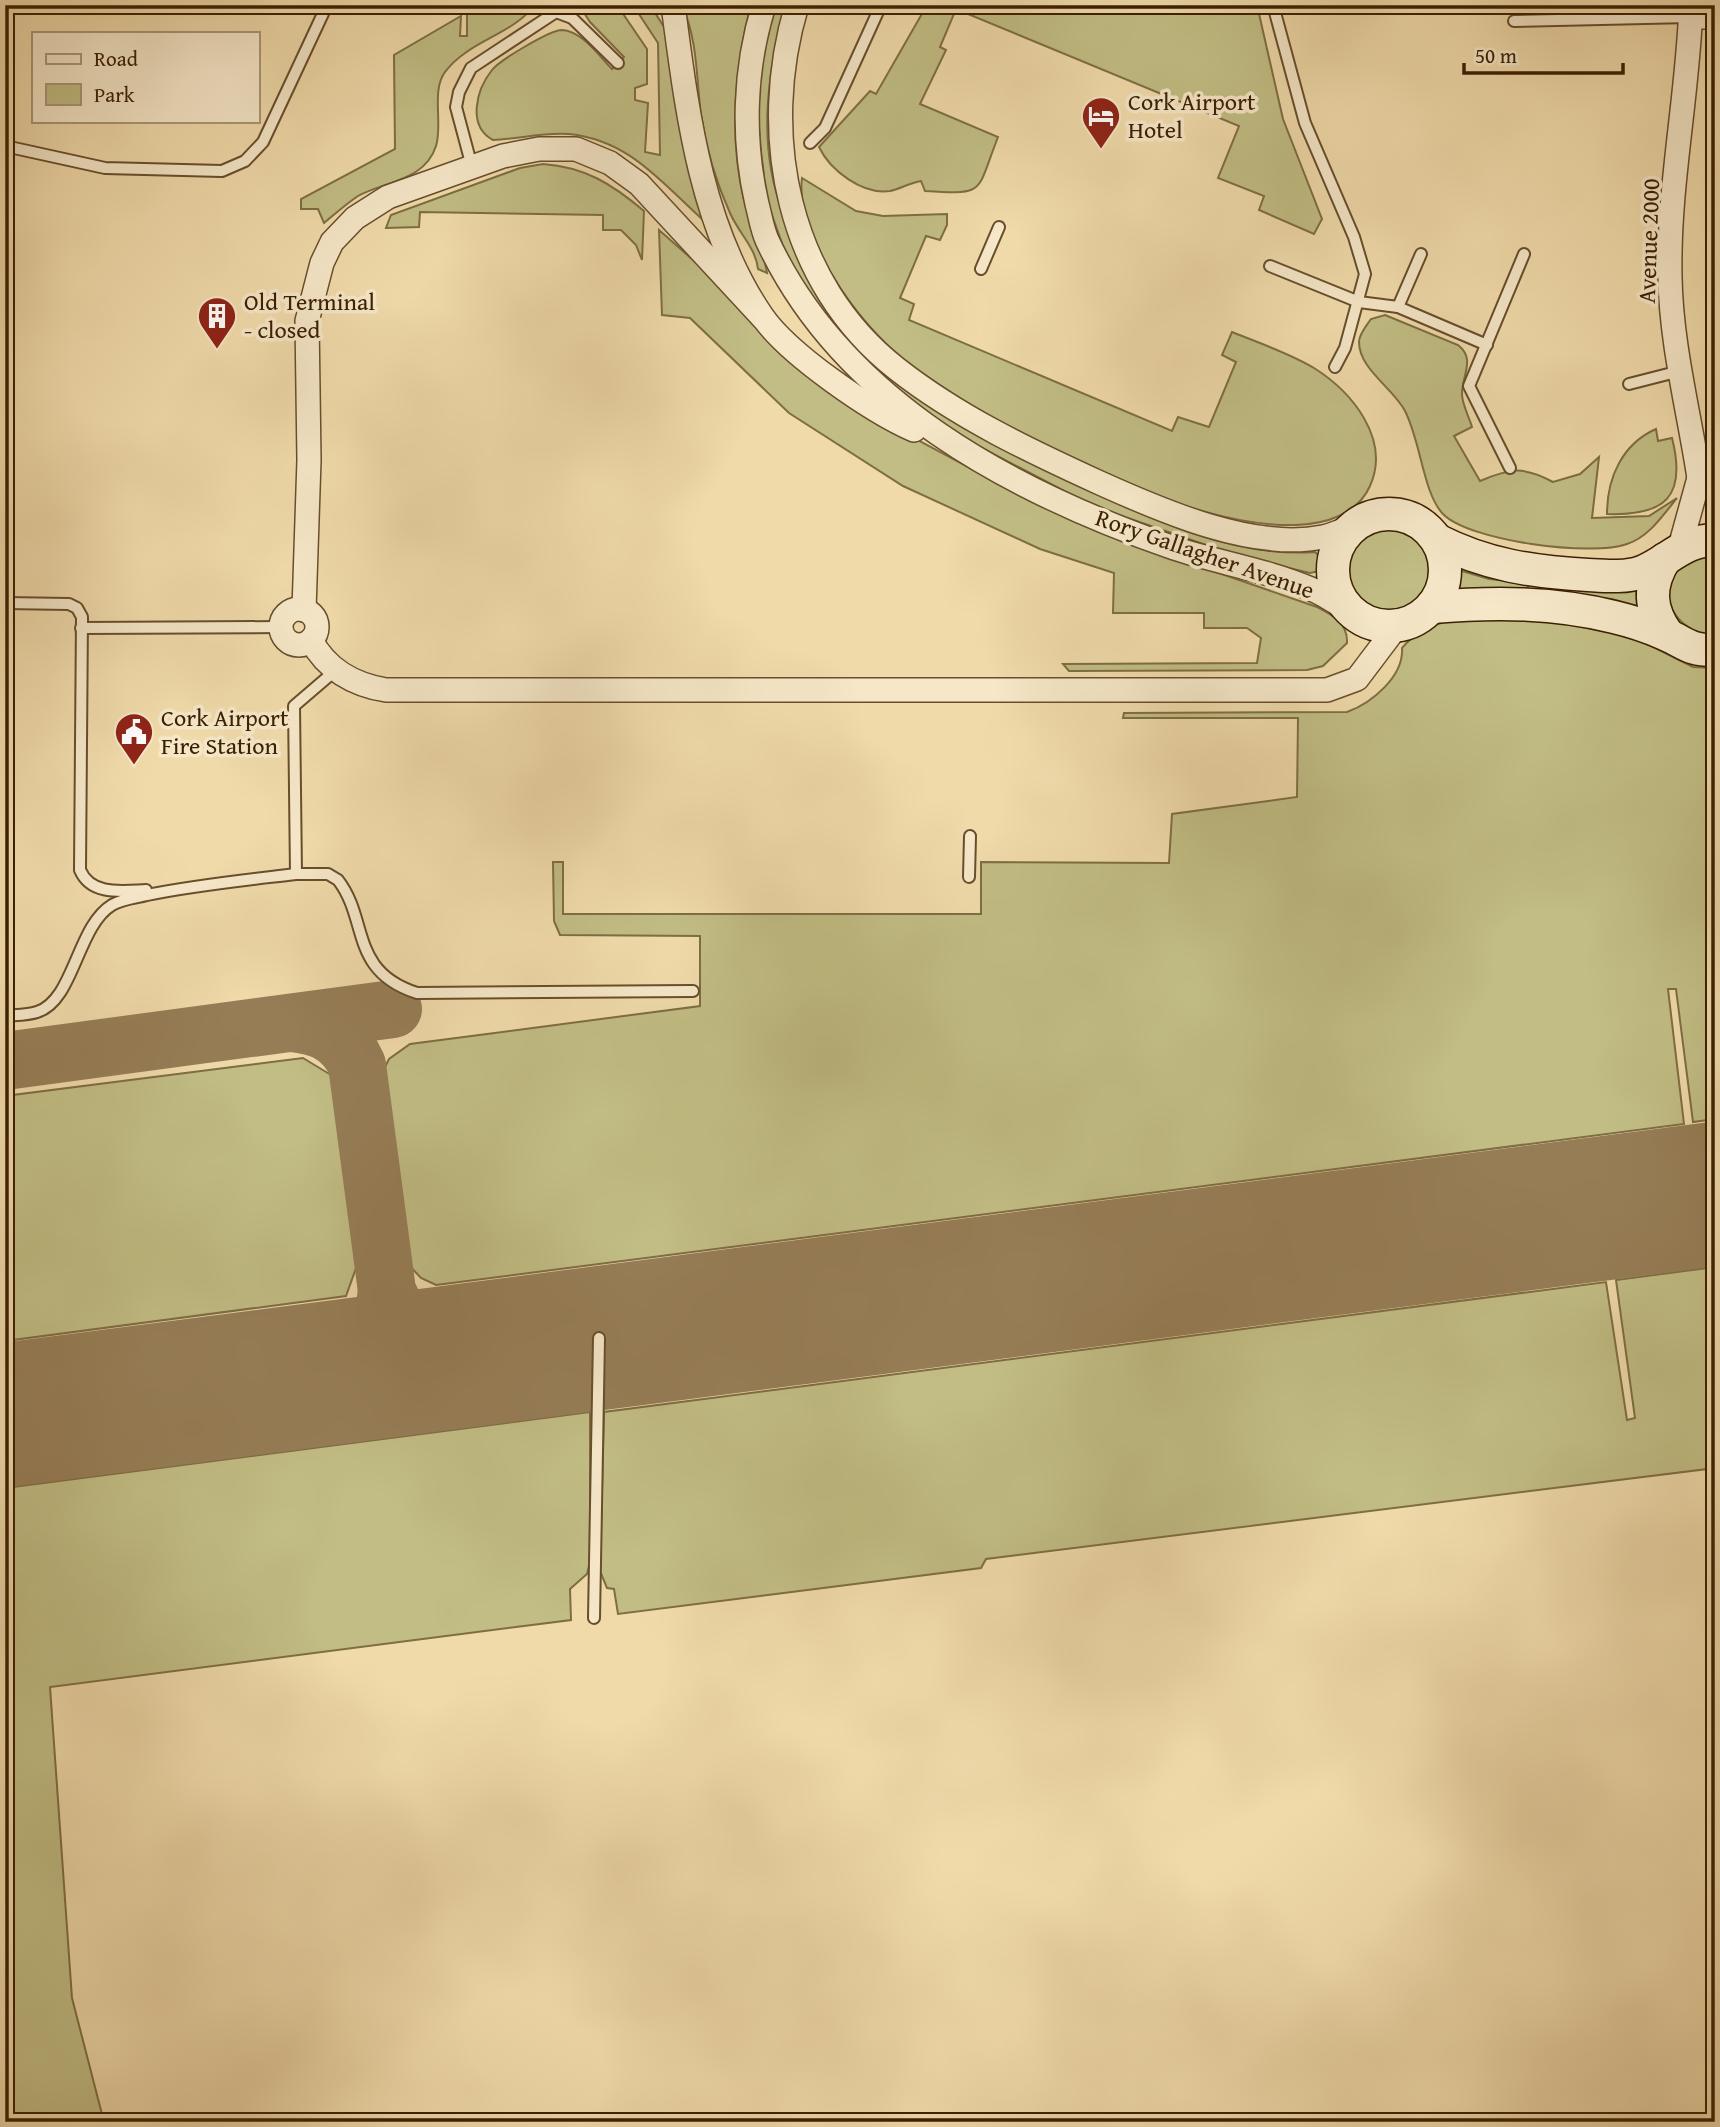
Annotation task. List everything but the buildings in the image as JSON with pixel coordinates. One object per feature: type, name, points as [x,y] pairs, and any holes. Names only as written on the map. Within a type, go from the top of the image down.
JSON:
[{"type":"street","name":"Rory Gallagher Avenue","points":[[764,5],[755,35],[746,117],[750,172],[766,238],[807,308],[851,363],[905,409],[972,456],[1044,494],[1175,548],[1314,590],[1374,622]]},
{"type":"street","name":"Rory Gallagher Avenue","points":[[797,5],[785,50],[778,112],[782,166],[805,248],[823,283],[843,312],[878,353],[940,400],[1010,439],[1126,495],[1219,527],[1277,539],[1324,537],[1377,514],[1395,513],[1412,518],[1437,540],[1474,558],[1540,573],[1627,575],[1641,573],[1696,541],[1715,540]]},
{"type":"street","points":[[671,11],[702,174],[715,220],[736,272],[763,318]]},
{"type":"street","points":[[1690,11],[1715,17]]},
{"type":"street","name":"Avenue 2000","points":[[1690,11],[1670,244],[1672,310],[1707,485]]},
{"type":"street","points":[[304,610],[288,612],[281,627],[289,642],[299,645],[310,640],[316,623],[304,610],[309,460],[307,321],[322,263],[332,242],[355,218],[387,197],[503,156],[538,149],[576,149],[610,163],[639,184],[794,349],[846,390],[907,427],[972,456]]},
{"type":"street","points":[[1668,635],[1652,606],[1652,589],[1707,485]]},
{"type":"street","name":"Rory Gallagher Avenue","points":[[1353,526],[1341,539],[1334,555],[1332,572],[1335,589],[1344,605],[1374,622]]},
{"type":"street","points":[[310,640],[316,651],[355,682],[386,690],[1316,690],[1336,687],[1357,679],[1377,653],[1374,622],[1418,619],[1432,607],[1441,592],[1445,574],[1444,556],[1437,540]]},
{"type":"street","points":[[1432,607],[1488,602],[1551,605],[1615,617],[1668,635],[1683,646],[1700,651],[1715,650]]},
{"type":"lane","points":[[5,146],[105,168],[222,171],[235,167],[262,142],[327,5]]},
{"type":"lane","points":[[810,143],[825,128],[881,5]]},
{"type":"lane","points":[[1273,5],[1305,123],[1354,237],[1365,274],[1345,348],[1335,367]]},
{"type":"lane","points":[[472,167],[456,107],[459,92],[471,68],[556,9],[572,18],[618,63]]},
{"type":"lane","points":[[1514,20],[1690,11]]},
{"type":"lane","points":[[981,269],[999,227]]},
{"type":"lane","points":[[1398,307],[1421,254]]},
{"type":"lane","points":[[1510,468],[1468,386],[1524,254]]},
{"type":"lane","points":[[1270,266],[1359,302],[1398,307],[1487,345]]},
{"type":"lane","points":[[1629,384],[1682,370]]},
{"type":"lane","points":[[5,603],[69,604],[77,608],[82,617],[80,870],[90,883],[106,891],[172,890],[296,874],[328,874],[338,880],[370,959],[384,973],[417,993],[693,991]]},
{"type":"lane","points":[[81,628],[281,627]]},
{"type":"lane","points":[[296,874],[294,706],[337,670]]},
{"type":"lane","points":[[969,877],[970,836]]},
{"type":"lane","points":[[5,1016],[36,1013],[49,1006],[58,995],[88,933],[110,906],[172,890]]},
{"type":"lane","points":[[594,1618],[599,1338]]},
{"type":"green space","points":[[467,5],[535,5],[514,24],[455,61],[445,72],[439,88],[438,137],[431,158],[414,173],[358,196],[324,223],[318,209],[301,209],[301,199],[395,149],[394,55],[461,16],[460,36],[467,36]]},
{"type":"green space","points":[[579,5],[617,5],[647,49],[647,84],[635,88],[635,100],[648,103],[645,152],[660,155],[658,43],[633,5],[650,5],[666,30],[688,169],[703,220],[643,165],[609,145],[569,134],[493,140],[480,126],[477,117],[478,97],[486,78],[497,65],[514,53],[547,35],[556,31],[569,31],[590,45],[612,69],[624,57],[590,22]]},
{"type":"green space","points":[[682,5],[751,5],[738,76],[736,148],[743,196],[767,273],[758,269],[754,254],[733,220],[716,177],[701,115],[694,46]]},
{"type":"green space","points":[[775,5],[786,5],[774,56],[768,109],[770,162],[775,188],[786,220],[822,297],[855,347],[879,369],[920,397],[1020,455],[1079,485],[1194,534],[1254,549],[1315,552],[1320,557],[1320,571],[1310,573],[1238,556],[1093,506],[911,408],[815,308],[783,246],[767,201],[757,103],[761,60]]},
{"type":"green space","points":[[927,5],[1257,5],[1283,119],[1322,219],[1314,234],[1259,210],[1264,196],[1218,178],[1239,126],[956,9],[940,47],[946,50],[920,104],[998,137],[982,180],[970,190],[959,192],[925,191],[921,181],[890,191],[858,185],[839,172],[819,147],[870,91],[876,94]]},
{"type":"green space","points":[[543,164],[572,169],[597,178],[644,211],[642,260],[636,245],[621,230],[603,230],[603,215],[420,212],[419,227],[386,228],[391,215],[520,168]]},
{"type":"green space","points":[[802,178],[856,211],[883,216],[947,214],[947,225],[940,240],[926,236],[900,298],[914,304],[909,320],[1172,431],[1178,417],[1209,427],[1236,362],[1222,355],[1232,332],[1274,348],[1314,368],[1354,403],[1372,434],[1375,468],[1370,486],[1349,511],[1329,520],[1296,525],[1250,522],[1199,510],[1145,492],[1036,442],[940,385],[902,358],[867,324],[833,277],[819,251],[803,201]]},
{"type":"green space","points":[[659,230],[867,413],[1030,500],[1109,535],[1317,607],[1342,625],[1347,643],[1323,666],[1307,670],[1069,671],[1063,664],[1257,663],[1261,638],[1247,628],[1204,628],[1204,613],[1113,613],[1114,573],[1040,549],[903,486],[789,413],[690,318],[662,315]]},
{"type":"green space","points":[[1385,315],[1458,345],[1463,350],[1467,368],[1462,398],[1472,427],[1454,436],[1480,481],[1509,471],[1525,471],[1553,482],[1580,474],[1599,457],[1592,518],[1649,516],[1677,498],[1655,525],[1642,536],[1627,544],[1610,548],[1587,549],[1532,544],[1503,539],[1457,524],[1436,505],[1405,411],[1370,370],[1360,352],[1359,339],[1365,327],[1371,319]]},
{"type":"green space","points":[[1656,429],[1658,441],[1672,438],[1676,458],[1673,489],[1667,499],[1644,511],[1607,514],[1610,488],[1619,464],[1634,444]]},
{"type":"green space","points":[[1389,530],[1404,533],[1417,542],[1426,555],[1429,570],[1426,585],[1417,598],[1404,607],[1389,610],[1374,607],[1361,598],[1352,585],[1349,570],[1352,555],[1361,542],[1374,533]]},
{"type":"green space","points":[[1706,556],[1715,556],[1715,636],[1701,634],[1689,628],[1672,609],[1668,597],[1674,574],[1687,563]]},
{"type":"green space","points":[[1462,571],[1489,579],[1528,583],[1528,593],[1476,589],[1460,592],[1458,574]]},
{"type":"green space","points":[[1560,586],[1636,590],[1637,606],[1612,599],[1559,594]]},
{"type":"green space","points":[[1508,614],[1625,633],[1693,667],[1715,668],[1715,1119],[1693,1122],[1676,989],[1668,989],[1684,1124],[436,1285],[421,1278],[404,1260],[380,1077],[389,1059],[410,1044],[700,1006],[700,936],[560,935],[554,921],[553,862],[563,862],[563,914],[981,914],[981,862],[1169,863],[1172,814],[1297,797],[1298,718],[1123,718],[1124,713],[1347,712],[1357,708],[1385,687],[1398,669],[1402,648],[1424,630],[1451,620]]},
{"type":"green space","points":[[303,1058],[341,1081],[360,1257],[346,1296],[5,1341],[5,1096]]},
{"type":"green space","points":[[1715,1267],[1715,1468],[986,1559],[981,1568],[618,1614],[614,1589],[607,1588],[600,1571],[604,1412],[1606,1282],[1627,1420],[1635,1418],[1616,1280]]},
{"type":"green space","points":[[590,1412],[590,1562],[587,1574],[570,1589],[571,1620],[50,1687],[72,1998],[104,2122],[5,2122],[5,1488]]},
{"type":"taxiway","points":[[5,1061],[393,1009]]},
{"type":"taxiway","points":[[291,1023],[331,1034],[346,1047],[357,1065],[387,1291],[395,1307],[412,1331],[422,1339],[446,1349],[478,1354]]},
{"type":"taxiway","points":[[322,1375],[348,1360],[368,1343],[381,1320],[387,1291]]},
{"type":"runway","points":[[5,1415],[1715,1194]]},
{"type":"place","name":"Cork Airport Hotel","points":[[1101,150]]},
{"type":"place","name":"Old Terminal - closed","points":[[217,350]]},
{"type":"place","name":"Cork Airport Fire Station","points":[[134,766]]}]
